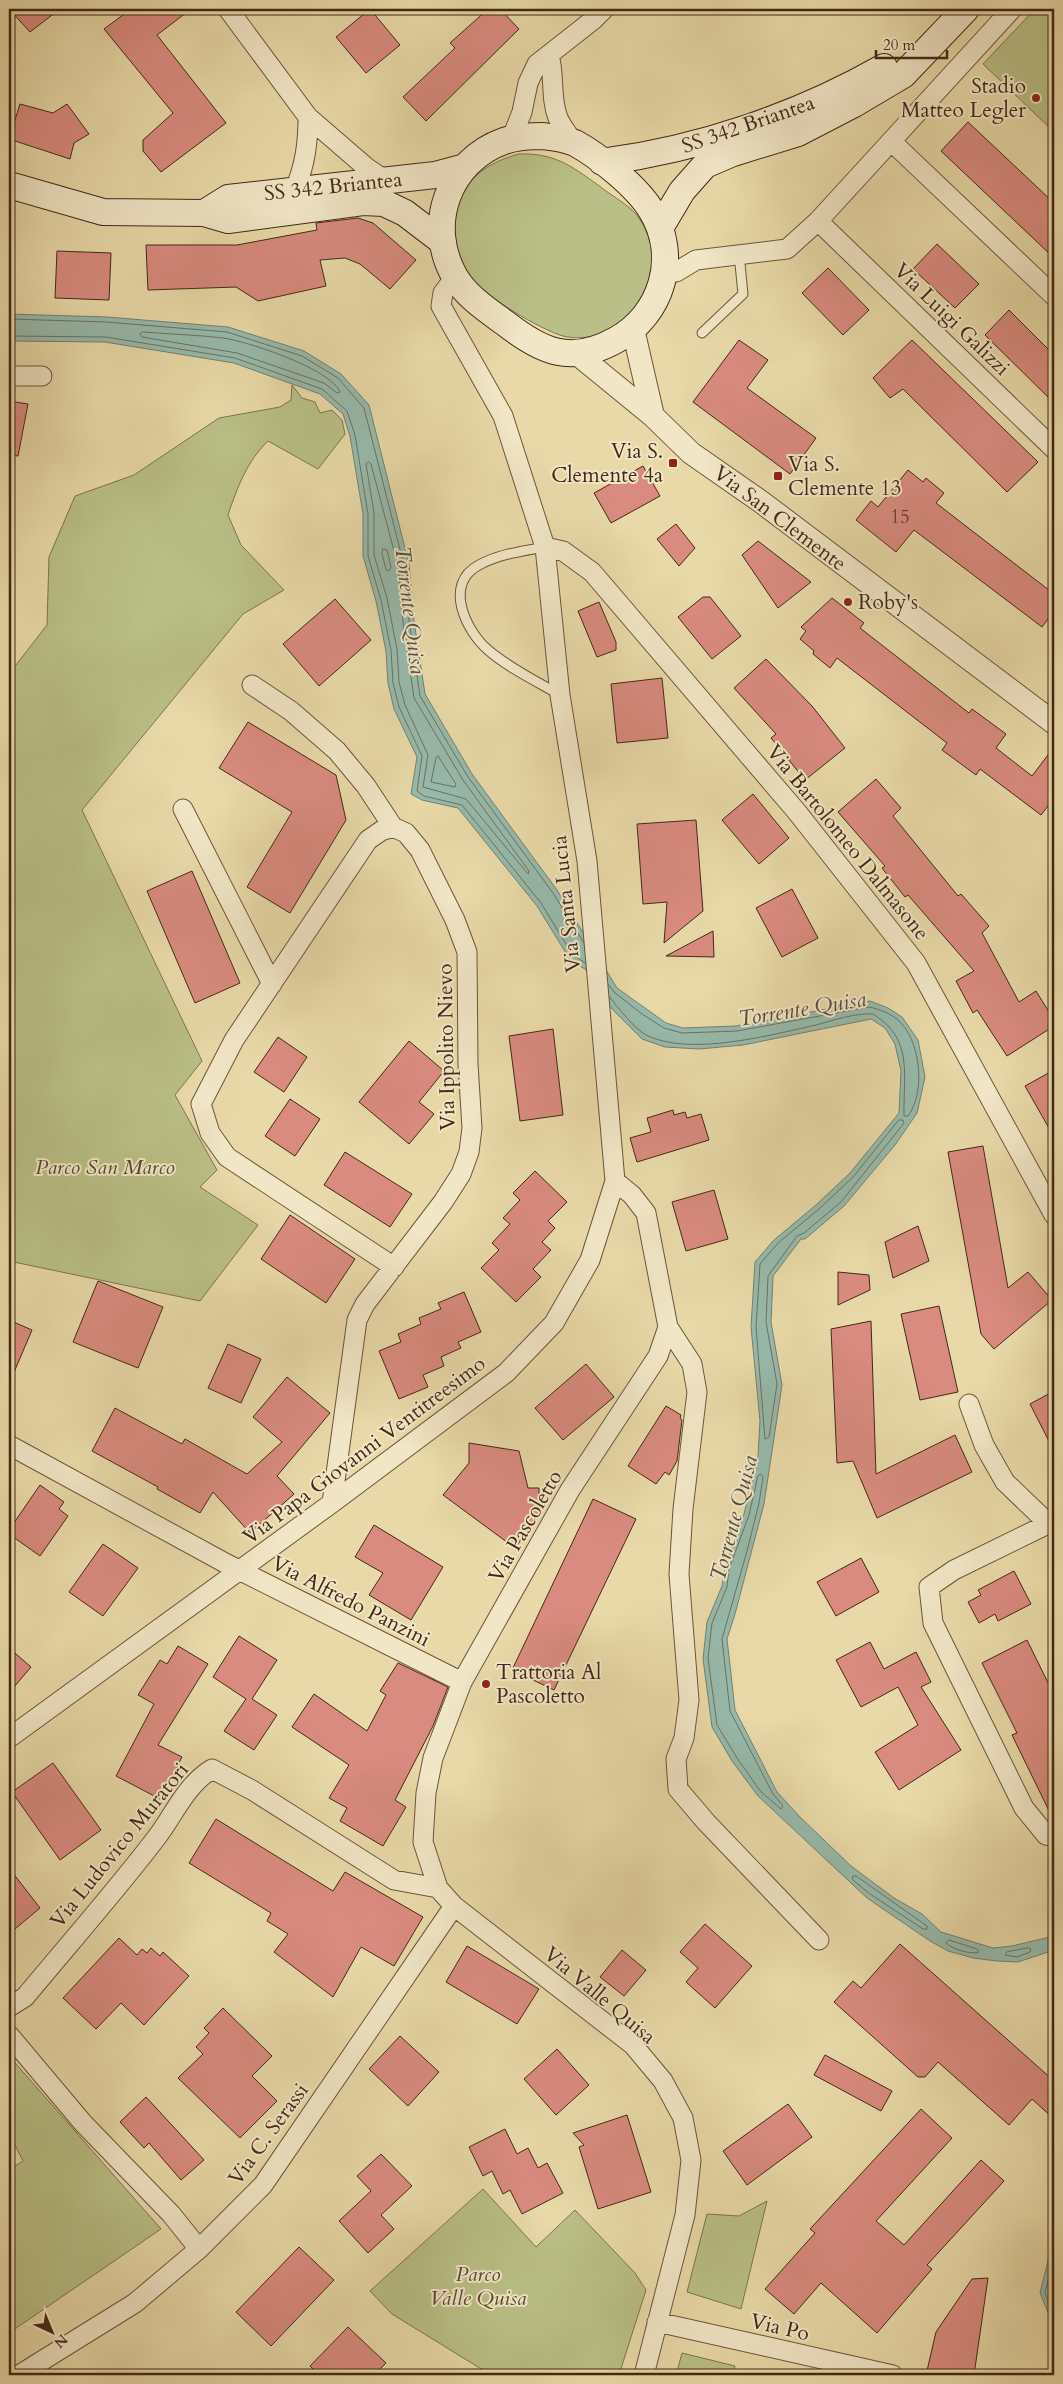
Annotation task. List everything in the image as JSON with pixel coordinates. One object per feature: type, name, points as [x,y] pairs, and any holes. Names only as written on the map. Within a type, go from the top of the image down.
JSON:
[{"type":"main road","name":"SS 342 Briantea","points":[[660,228],[682,190],[705,165],[732,153],[798,133],[854,104],[903,75],[966,9]]},
{"type":"main road","name":"SS 342 Briantea","points":[[602,162],[648,156],[799,110],[866,77],[939,36]]},
{"type":"main road","points":[[542,136],[573,143],[602,162],[641,196],[652,211],[660,228],[664,245],[665,274],[657,298],[646,316],[633,329],[602,347],[576,353],[548,350],[529,342],[466,292],[455,277],[447,260],[441,225],[442,209],[448,191],[465,167],[489,148],[511,140],[542,136]]},
{"type":"main road","name":"SS 342 Briantea","points":[[204,213],[228,198],[295,189],[435,175],[465,167]]},
{"type":"main road","name":"SS 342 Briantea","points":[[9,184],[103,212],[204,213],[228,220],[363,202],[384,203],[404,214],[443,242]]},
{"type":"street","points":[[228,9],[308,117],[345,150],[385,180]]},
{"type":"street","points":[[665,274],[676,272],[696,260],[787,249],[818,221],[1012,9]]},
{"type":"street","points":[[511,140],[522,112],[528,82],[537,64],[594,12]]},
{"type":"street","points":[[549,54],[553,69],[554,96],[558,118],[573,143]]},
{"type":"street","points":[[295,189],[304,166],[308,141],[308,117]]},
{"type":"street","points":[[892,142],[1054,296]]},
{"type":"street","name":"Via Luigi Galizzi","points":[[818,221],[1054,449]]},
{"type":"street","name":"Via Santa Lucia","points":[[455,277],[443,293],[441,306],[503,416],[545,547],[560,695],[587,861],[608,1110]]},
{"type":"street","points":[[633,329],[653,416]]},
{"type":"street","name":"Via San Clemente","points":[[576,353],[653,416],[691,453],[760,501],[1054,723]]},
{"type":"street","points":[[9,376],[42,376]]},
{"type":"street","name":"Via Bartolomeo Dalmasone","points":[[545,547],[563,551],[592,572],[797,812],[916,963],[1054,1215]]},
{"type":"street","name":"Via Ippolito Nievo","points":[[252,685],[291,711],[337,751],[366,786],[393,827],[406,833],[420,850],[455,920],[467,952],[468,1064],[472,1128],[469,1152],[462,1174],[365,1304],[357,1320],[332,1503]]},
{"type":"street","points":[[183,809],[272,984]]},
{"type":"street","points":[[393,827],[381,830],[368,840],[234,1040],[201,1104],[210,1133],[227,1157],[394,1267]]},
{"type":"street","name":"Via Papa Giovanni Ventitreesimo","points":[[9,1738],[332,1503],[506,1372],[554,1323],[590,1260],[615,1181],[608,1110]]},
{"type":"street","name":"Via Pascoletto","points":[[454,1906],[438,1888],[423,1842],[426,1793],[433,1758],[462,1682],[570,1490],[658,1356],[668,1327],[646,1213],[632,1195],[615,1181]]},
{"type":"street","points":[[668,1327],[692,1364],[697,1392],[683,1509],[679,1574],[689,1700],[684,1738],[676,1759],[678,1788],[706,1822],[819,1940]]},
{"type":"street","points":[[969,1404],[984,1445],[1005,1482],[1052,1523],[954,1570],[929,1587],[933,1623],[1024,1808],[1046,1835],[1054,1837]]},
{"type":"street","name":"Via Alfredo Panzini","points":[[9,1445],[240,1570],[462,1682]]},
{"type":"street","name":"Via Ludovico Muratori","points":[[9,2007],[25,1997],[158,1836],[182,1798],[200,1776],[212,1769],[252,1790],[394,1880],[438,1888]]},
{"type":"street","name":"Via C. Serassi","points":[[19,2375],[135,2303],[199,2249],[263,2185],[454,1906]]},
{"type":"street","name":"Via Valle Quisa","points":[[454,1906],[633,2045],[663,2081],[682,2118],[691,2160],[685,2215],[644,2375]]},
{"type":"street","points":[[9,2016],[9,2023]]},
{"type":"street","points":[[9,2035],[83,2124],[171,2214],[199,2249]]},
{"type":"street","name":"Via Po","points":[[657,2322],[893,2375]]},
{"type":"lane","points":[[702,333],[743,294],[739,254]]},
{"type":"lane","points":[[545,547],[508,554],[477,565],[466,575],[461,590],[461,605],[464,620],[473,635],[488,651],[560,695]]},
{"type":"green space","name":"Stadio Matteo Legler","points":[[1035,9],[1054,9],[1054,132],[983,64]]},
{"type":"green space","points":[[519,154],[552,158],[570,166],[630,208],[645,229],[653,260],[653,271],[648,291],[629,317],[604,332],[593,336],[575,338],[559,335],[534,323],[506,307],[477,285],[460,259],[456,249],[454,225],[458,207],[469,183],[491,165]]},
{"type":"green space","name":"Parco San Marco","points":[[292,385],[302,398],[315,402],[320,413],[332,410],[342,420],[345,434],[318,469],[268,441],[248,466],[228,515],[241,545],[284,590],[243,614],[82,810],[202,1061],[175,1095],[217,1170],[200,1187],[258,1225],[200,1301],[9,1261],[9,674],[47,625],[49,557],[75,496],[134,475],[219,418],[280,407],[291,400]]},
{"type":"green space","points":[[9,2056],[161,2229],[9,2333],[9,2170],[23,2161],[9,2133]]},
{"type":"green space","name":"Parco Valle Quisa","points":[[483,2189],[536,2247],[575,2210],[635,2273],[646,2290],[619,2375],[491,2375],[392,2314],[370,2291]]},
{"type":"green space","points":[[767,2201],[741,2309],[687,2292],[707,2214],[739,2216]]},
{"type":"green space","points":[[682,2353],[735,2366],[733,2375],[676,2375]]},
{"type":"water","name":"Torrente Quisa","points":[[9,314],[107,317],[228,327],[304,351],[341,374],[369,405],[409,564],[414,621],[425,694],[472,774],[557,890],[617,988],[666,1023],[683,1028],[736,1026],[870,1001],[888,1008],[902,1017],[918,1040],[925,1077],[917,1113],[895,1145],[844,1206],[805,1239],[801,1239],[773,1276],[771,1322],[782,1385],[764,1504],[727,1639],[735,1710],[777,1792],[851,1866],[894,1898],[922,1914],[941,1932],[993,1948],[1012,1946],[1054,1936],[1054,1950],[1018,1962],[997,1961],[973,1958],[948,1951],[930,1941],[867,1898],[758,1796],[732,1761],[712,1727],[703,1659],[707,1622],[722,1586],[725,1568],[744,1514],[758,1456],[760,1421],[751,1327],[755,1262],[774,1240],[816,1205],[850,1173],[899,1113],[901,1071],[895,1044],[885,1028],[871,1019],[743,1045],[699,1049],[665,1047],[642,1039],[612,1009],[586,970],[569,958],[537,906],[458,808],[422,800],[411,794],[417,757],[394,709],[388,683],[386,651],[376,601],[363,556],[363,514],[350,436],[343,414],[320,394],[234,363],[105,342],[9,341]]},
{"type":"water","points":[[1054,2237],[1054,2327],[1040,2293]]},
{"type":"building","points":[[9,9],[60,9],[30,32]]},
{"type":"building","points":[[131,9],[191,9],[157,35],[226,123],[161,172],[143,151],[143,140],[173,113],[104,29]]},
{"type":"building","points":[[370,9],[400,45],[366,73],[336,37]]},
{"type":"building","points":[[488,9],[500,9],[519,29],[426,121],[403,97],[455,48],[450,43]]},
{"type":"building","points":[[20,104],[53,113],[67,104],[89,134],[74,143],[70,159],[9,139]]},
{"type":"building","points":[[968,122],[1054,203],[1054,258],[941,151]]},
{"type":"building","points":[[358,218],[373,223],[416,260],[390,289],[360,264],[345,258],[320,260],[326,286],[258,301],[236,287],[148,290],[146,245],[237,245],[317,230],[316,223]]},
{"type":"building","points":[[937,244],[979,284],[955,308],[913,269]]},
{"type":"building","points":[[57,251],[111,253],[109,300],[55,298]]},
{"type":"building","points":[[828,268],[869,310],[843,335],[802,293]]},
{"type":"building","points":[[1009,310],[1054,355],[1054,403],[985,335]]},
{"type":"building","points":[[739,340],[768,360],[747,388],[816,438],[790,474],[693,402]]},
{"type":"building","points":[[912,340],[1038,462],[1007,492],[903,389],[890,398],[873,378]]},
{"type":"building","points":[[9,401],[28,404],[18,456],[9,455]]},
{"type":"building","points":[[643,466],[660,496],[611,523],[594,493]]},
{"type":"building","points":[[908,470],[923,482],[926,478],[944,493],[936,503],[1054,594],[1054,611],[1042,627],[914,530],[896,552],[856,520],[871,501],[878,507]]},
{"type":"building","points":[[676,524],[695,548],[679,566],[657,539]]},
{"type":"building","points":[[758,541],[811,582],[778,608],[742,555]]},
{"type":"building","points":[[703,597],[710,597],[741,636],[712,659],[678,617]]},
{"type":"building","points":[[832,598],[864,623],[860,628],[969,713],[972,709],[1006,734],[996,748],[1032,776],[1054,747],[1054,798],[1041,815],[980,769],[976,775],[942,750],[947,743],[837,658],[830,668],[813,654],[814,651],[800,639],[806,631],[801,627]]},
{"type":"building","points":[[335,599],[371,640],[319,686],[283,644]]},
{"type":"building","points":[[599,602],[616,642],[616,650],[597,657],[578,611]]},
{"type":"building","points":[[766,659],[812,706],[845,748],[805,780],[771,738],[776,734],[734,688]]},
{"type":"building","points":[[662,678],[668,738],[617,743],[611,684]]},
{"type":"building","points":[[248,722],[336,775],[346,820],[290,913],[247,887],[292,812],[219,768]]},
{"type":"building","points":[[876,779],[901,808],[893,816],[958,896],[961,894],[989,926],[982,933],[1019,1002],[1036,991],[1054,1020],[1054,1026],[1007,1056],[977,1010],[973,1013],[956,981],[974,971],[908,895],[905,897],[882,868],[885,866],[838,812]]},
{"type":"building","points":[[753,794],[789,838],[759,864],[722,820]]},
{"type":"building","points":[[696,820],[703,911],[664,943],[667,902],[643,904],[637,824]]},
{"type":"building","points":[[192,871],[240,983],[195,1003],[147,891]]},
{"type":"building","points":[[792,889],[818,938],[782,957],[756,908]]},
{"type":"building","points":[[713,931],[714,957],[666,956]]},
{"type":"building","points":[[553,1029],[563,1115],[520,1121],[509,1036]]},
{"type":"building","points":[[278,1037],[307,1057],[284,1092],[254,1072]]},
{"type":"building","points":[[409,1041],[444,1071],[419,1102],[434,1114],[409,1144],[359,1102]]},
{"type":"building","points":[[1054,1070],[1054,1137],[1025,1086]]},
{"type":"building","points":[[290,1099],[320,1119],[295,1156],[265,1136]]},
{"type":"building","points":[[673,1110],[674,1115],[685,1112],[687,1118],[701,1114],[709,1140],[637,1162],[630,1138],[651,1132],[647,1118]]},
{"type":"building","points":[[983,1146],[1008,1288],[1028,1272],[1052,1300],[994,1349],[981,1334],[948,1152]]},
{"type":"building","points":[[345,1152],[412,1194],[390,1227],[324,1185]]},
{"type":"building","points":[[535,1171],[567,1202],[548,1221],[555,1228],[542,1242],[551,1250],[533,1269],[541,1277],[516,1302],[481,1268],[499,1250],[492,1243],[510,1224],[503,1218],[520,1200],[513,1193]]},
{"type":"building","points":[[714,1190],[728,1239],[686,1251],[672,1202]]},
{"type":"building","points":[[290,1215],[355,1259],[326,1303],[261,1259]]},
{"type":"building","points":[[918,1226],[929,1261],[893,1278],[885,1242]]},
{"type":"building","points":[[838,1272],[869,1275],[870,1290],[838,1305]]},
{"type":"building","points":[[98,1281],[163,1307],[138,1368],[73,1342]]},
{"type":"building","points":[[464,1292],[481,1332],[458,1342],[461,1348],[441,1357],[444,1366],[423,1375],[428,1387],[399,1399],[379,1351],[401,1342],[398,1334],[421,1324],[419,1318],[441,1309],[438,1303]]},
{"type":"building","points":[[939,1306],[958,1392],[920,1400],[901,1314]]},
{"type":"building","points":[[9,1320],[32,1330],[9,1384]]},
{"type":"building","points":[[871,1321],[876,1474],[955,1435],[972,1472],[877,1518],[853,1461],[837,1463],[831,1329]]},
{"type":"building","points":[[228,1344],[261,1359],[241,1403],[208,1388]]},
{"type":"building","points":[[586,1364],[614,1397],[563,1440],[535,1408]]},
{"type":"building","points":[[287,1377],[330,1413],[277,1476],[294,1494],[250,1533],[213,1492],[200,1513],[157,1489],[158,1487],[92,1451],[115,1408],[182,1444],[185,1439],[247,1474],[282,1442],[253,1417]]},
{"type":"building","points":[[1054,1391],[1054,1451],[1030,1404]]},
{"type":"building","points":[[666,1406],[681,1415],[680,1418],[682,1420],[677,1461],[669,1475],[665,1472],[656,1484],[628,1466]]},
{"type":"building","points":[[469,1443],[519,1451],[528,1488],[539,1488],[539,1516],[515,1548],[443,1495],[469,1463]]},
{"type":"building","points":[[40,1485],[64,1502],[59,1509],[68,1516],[40,1556],[9,1534],[9,1530]]},
{"type":"building","points":[[593,1499],[636,1519],[554,1690],[512,1670]]},
{"type":"building","points":[[374,1525],[443,1567],[411,1620],[369,1595],[383,1573],[355,1557]]},
{"type":"building","points":[[103,1544],[138,1568],[103,1616],[69,1592]]},
{"type":"building","points":[[861,1558],[879,1592],[836,1616],[817,1582]]},
{"type":"building","points":[[1014,1571],[1031,1604],[998,1621],[995,1614],[979,1623],[968,1602],[981,1595],[978,1590]]},
{"type":"building","points":[[239,1636],[277,1660],[252,1699],[277,1715],[254,1750],[224,1731],[246,1699],[213,1677]]},
{"type":"building","points":[[1027,1640],[1054,1695],[1054,1821],[1012,1735],[1017,1733],[982,1663]]},
{"type":"building","points":[[870,1642],[884,1669],[916,1652],[931,1682],[921,1687],[961,1750],[899,1790],[875,1752],[918,1725],[898,1687],[861,1707],[836,1660]]},
{"type":"building","points":[[178,1646],[208,1664],[158,1745],[182,1757],[160,1799],[116,1776],[154,1704],[138,1695],[160,1660],[167,1664]]},
{"type":"building","points":[[9,1648],[31,1667],[9,1693]]},
{"type":"building","points":[[398,1663],[448,1687],[433,1726],[395,1800],[406,1807],[383,1846],[340,1821],[347,1808],[329,1798],[349,1765],[292,1727],[314,1694],[367,1731],[386,1695],[380,1691]]},
{"type":"building","points":[[53,1763],[101,1830],[60,1860],[12,1792]]},
{"type":"building","points":[[216,1819],[333,1891],[345,1872],[423,1917],[394,1966],[361,1947],[333,1997],[274,1952],[288,1934],[267,1921],[271,1913],[189,1863]]},
{"type":"building","points":[[9,1868],[40,1908],[9,1934]]},
{"type":"building","points":[[705,1924],[752,1966],[715,2008],[686,1982],[698,1968],[680,1952]]},
{"type":"building","points":[[119,1938],[137,1955],[142,1949],[147,1953],[151,1948],[160,1956],[163,1952],[189,1976],[144,2025],[121,2003],[96,2029],[63,1998]]},
{"type":"building","points":[[900,1944],[1054,2081],[1054,2119],[1032,2099],[1009,2125],[938,2062],[925,2077],[918,2077],[834,2002],[853,1981],[861,1988]]},
{"type":"building","points":[[467,1946],[539,1989],[517,2024],[446,1982]]},
{"type":"building","points":[[622,1950],[646,1970],[624,1996],[600,1977]]},
{"type":"building","points":[[223,2008],[272,2056],[252,2076],[277,2101],[240,2138],[178,2078],[203,2054],[196,2047],[209,2033],[204,2028]]},
{"type":"building","points":[[400,2036],[439,2072],[408,2106],[369,2069]]},
{"type":"building","points":[[557,2049],[589,2085],[556,2115],[524,2079]]},
{"type":"building","points":[[825,2055],[892,2091],[881,2111],[814,2075]]},
{"type":"building","points":[[146,2097],[204,2160],[181,2180],[149,2143],[144,2148],[120,2122]]},
{"type":"building","points":[[788,2104],[812,2137],[747,2185],[723,2151]]},
{"type":"building","points":[[921,2109],[952,2138],[876,2221],[904,2245],[981,2160],[1004,2181],[927,2265],[932,2269],[877,2333],[821,2283],[794,2314],[765,2289],[815,2233],[810,2229]]},
{"type":"building","points":[[627,2115],[651,2192],[598,2209],[579,2147],[584,2145],[573,2133]]},
{"type":"building","points":[[505,2129],[517,2154],[528,2148],[538,2168],[547,2163],[563,2193],[522,2214],[510,2190],[503,2194],[492,2171],[483,2176],[469,2147]]},
{"type":"building","points":[[381,2154],[412,2186],[381,2215],[394,2229],[368,2253],[339,2221],[371,2191],[357,2176]]},
{"type":"building","points":[[299,2247],[334,2280],[271,2346],[236,2312]]},
{"type":"building","points":[[988,2278],[974,2375],[926,2375],[936,2332],[972,2279]]},
{"type":"building","points":[[348,2327],[386,2363],[374,2375],[319,2375],[310,2366]]},
{"type":"place","name":"Stadio Matteo Legler","points":[[1036,98]]},
{"type":"place","name":"Via S. Clemente 4a","points":[[673,463]]},
{"type":"place","name":"Via S. Clemente 13","points":[[778,476]]},
{"type":"place","name":"Roby's","points":[[848,602]]},
{"type":"place","name":"Trattoria Al Pascoletto","points":[[486,1684]]}]
